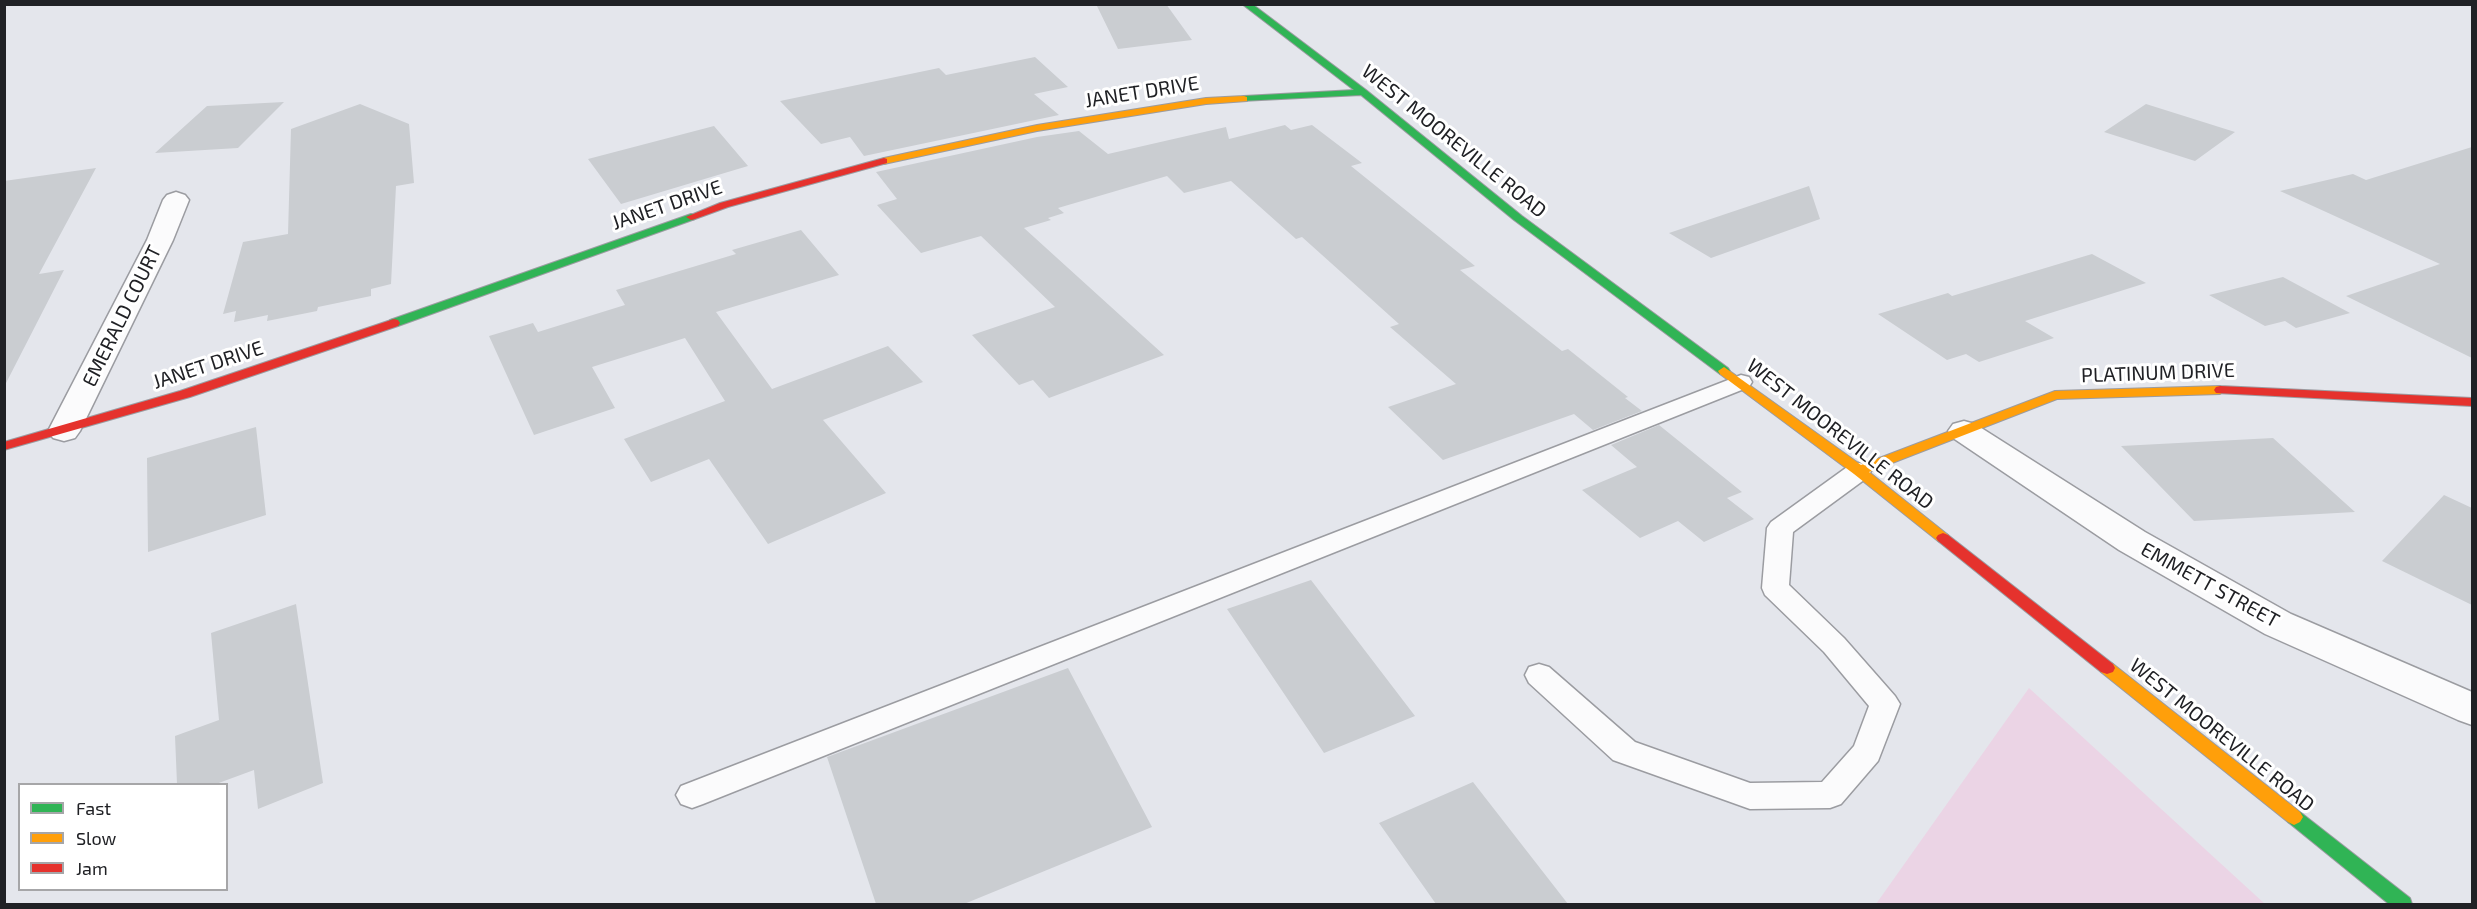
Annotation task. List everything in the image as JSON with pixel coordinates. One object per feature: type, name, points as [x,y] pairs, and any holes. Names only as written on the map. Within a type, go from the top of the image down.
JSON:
[{"type":"street","name":"WEST MOOREVILLE ROAD","points":[[1246,4],[1363,92],[1518,218],[1859,471],[2403,904]]},
{"type":"street","name":"JANET DRIVE","points":[[4,446],[64,431],[230,379],[724,205],[860,166],[1037,128],[1206,101],[1363,92]]},
{"type":"street","name":"EMERALD COURT","points":[[64,431],[159,240],[176,200]]},
{"type":"street","name":"PLATINUM DRIVE","points":[[1859,471],[2055,395],[2239,389],[2472,402]]},
{"type":"street","name":"EMMETT STREET","points":[[1964,431],[2132,541],[2278,624],[2472,709]]},
{"type":"lane","points":[[692,795],[1741,382]]},
{"type":"lane","points":[[1539,675],[1624,751],[1750,796],[1830,795],[1866,752],[1885,704],[1834,645],[1775,588],[1780,528],[1859,471]]},
{"type":"shaded area","points":[[2029,688],[2265,904],[1876,904]]},
{"type":"building","points":[[1096,4],[1166,4],[1192,40],[1118,49]]},
{"type":"building","points":[[1035,57],[1068,87],[1034,94],[1059,115],[864,156],[850,137],[821,144],[780,101],[939,68],[946,75]]},
{"type":"building","points":[[284,102],[238,148],[155,153],[207,106]]},
{"type":"building","points":[[360,104],[409,124],[414,183],[396,186],[391,284],[371,289],[371,296],[318,307],[317,311],[267,321],[268,315],[234,322],[236,311],[223,314],[243,242],[288,234],[291,129]]},
{"type":"building","points":[[2146,104],[2235,132],[2195,161],[2104,132]]},
{"type":"building","points":[[1285,125],[1291,130],[1312,125],[1362,163],[1351,166],[1475,266],[1460,270],[1562,351],[1568,349],[1642,411],[1593,430],[1574,414],[1443,460],[1388,407],[1456,384],[1390,327],[1399,324],[1302,237],[1296,239],[1231,181],[1184,193],[1167,176],[1058,208],[1064,213],[1048,218],[1051,220],[1024,228],[1164,355],[1049,398],[1033,380],[1019,385],[972,335],[1055,307],[981,236],[921,253],[877,205],[897,199],[876,172],[1037,137],[1079,131],[1108,154],[1226,127],[1229,139]]},
{"type":"building","points":[[714,126],[748,166],[621,204],[588,159]]},
{"type":"building","points":[[2472,147],[2472,358],[2346,296],[2440,264],[2280,191],[2353,174],[2366,180]]},
{"type":"building","points":[[96,168],[39,274],[64,270],[4,387],[4,181]]},
{"type":"building","points":[[1809,186],[1820,219],[1711,258],[1669,233]]},
{"type":"building","points":[[801,230],[839,275],[716,312],[772,389],[888,346],[923,382],[823,420],[886,493],[768,544],[709,459],[651,482],[624,439],[725,401],[685,338],[592,367],[615,408],[534,435],[489,336],[533,323],[538,332],[625,305],[616,290],[736,254],[732,250]]},
{"type":"building","points":[[2092,254],[2146,283],[2025,321],[2054,338],[1979,362],[1966,354],[1947,360],[1878,314],[1948,293],[1952,296]]},
{"type":"building","points":[[2283,277],[2350,313],[2296,328],[2285,321],[2265,326],[2209,295]]},
{"type":"building","points":[[1659,425],[1742,492],[1727,498],[1754,519],[1704,542],[1678,521],[1640,538],[1582,490],[1637,467],[1611,445]]},
{"type":"building","points":[[256,427],[266,515],[148,552],[147,458]]},
{"type":"building","points":[[2273,438],[2355,512],[2194,521],[2121,446]]},
{"type":"building","points":[[2444,495],[2472,508],[2472,605],[2382,561]]},
{"type":"building","points":[[1311,580],[1415,716],[1324,753],[1227,609]]},
{"type":"building","points":[[296,604],[323,783],[258,809],[254,770],[219,783],[177,783],[175,736],[219,720],[211,633]]},
{"type":"building","points":[[1068,668],[1152,827],[964,904],[876,904],[827,757]]},
{"type":"building","points":[[1473,782],[1568,904],[1436,904],[1379,823]]},
{"type":"traffic: fast","points":[[1246,4],[1363,92],[1518,218],[1724,371]]},
{"type":"traffic: fast","points":[[1244,99],[1363,92]]},
{"type":"traffic: fast","points":[[394,323],[691,217]]},
{"type":"traffic: fast","points":[[2294,817],[2403,904]]},
{"type":"traffic: slow","points":[[884,161],[1037,128],[1206,101],[1244,99]]},
{"type":"traffic: slow","points":[[1724,371],[1859,471],[1943,538]]},
{"type":"traffic: slow","points":[[1859,471],[2055,395],[2220,390]]},
{"type":"traffic: slow","points":[[2107,668],[2294,817]]},
{"type":"traffic: jam","points":[[691,217],[724,205],[884,161]]},
{"type":"traffic: jam","points":[[4,446],[185,394],[394,323]]},
{"type":"traffic: jam","points":[[2220,390],[2472,402]]},
{"type":"traffic: jam","points":[[1943,538],[2107,668]]}]
